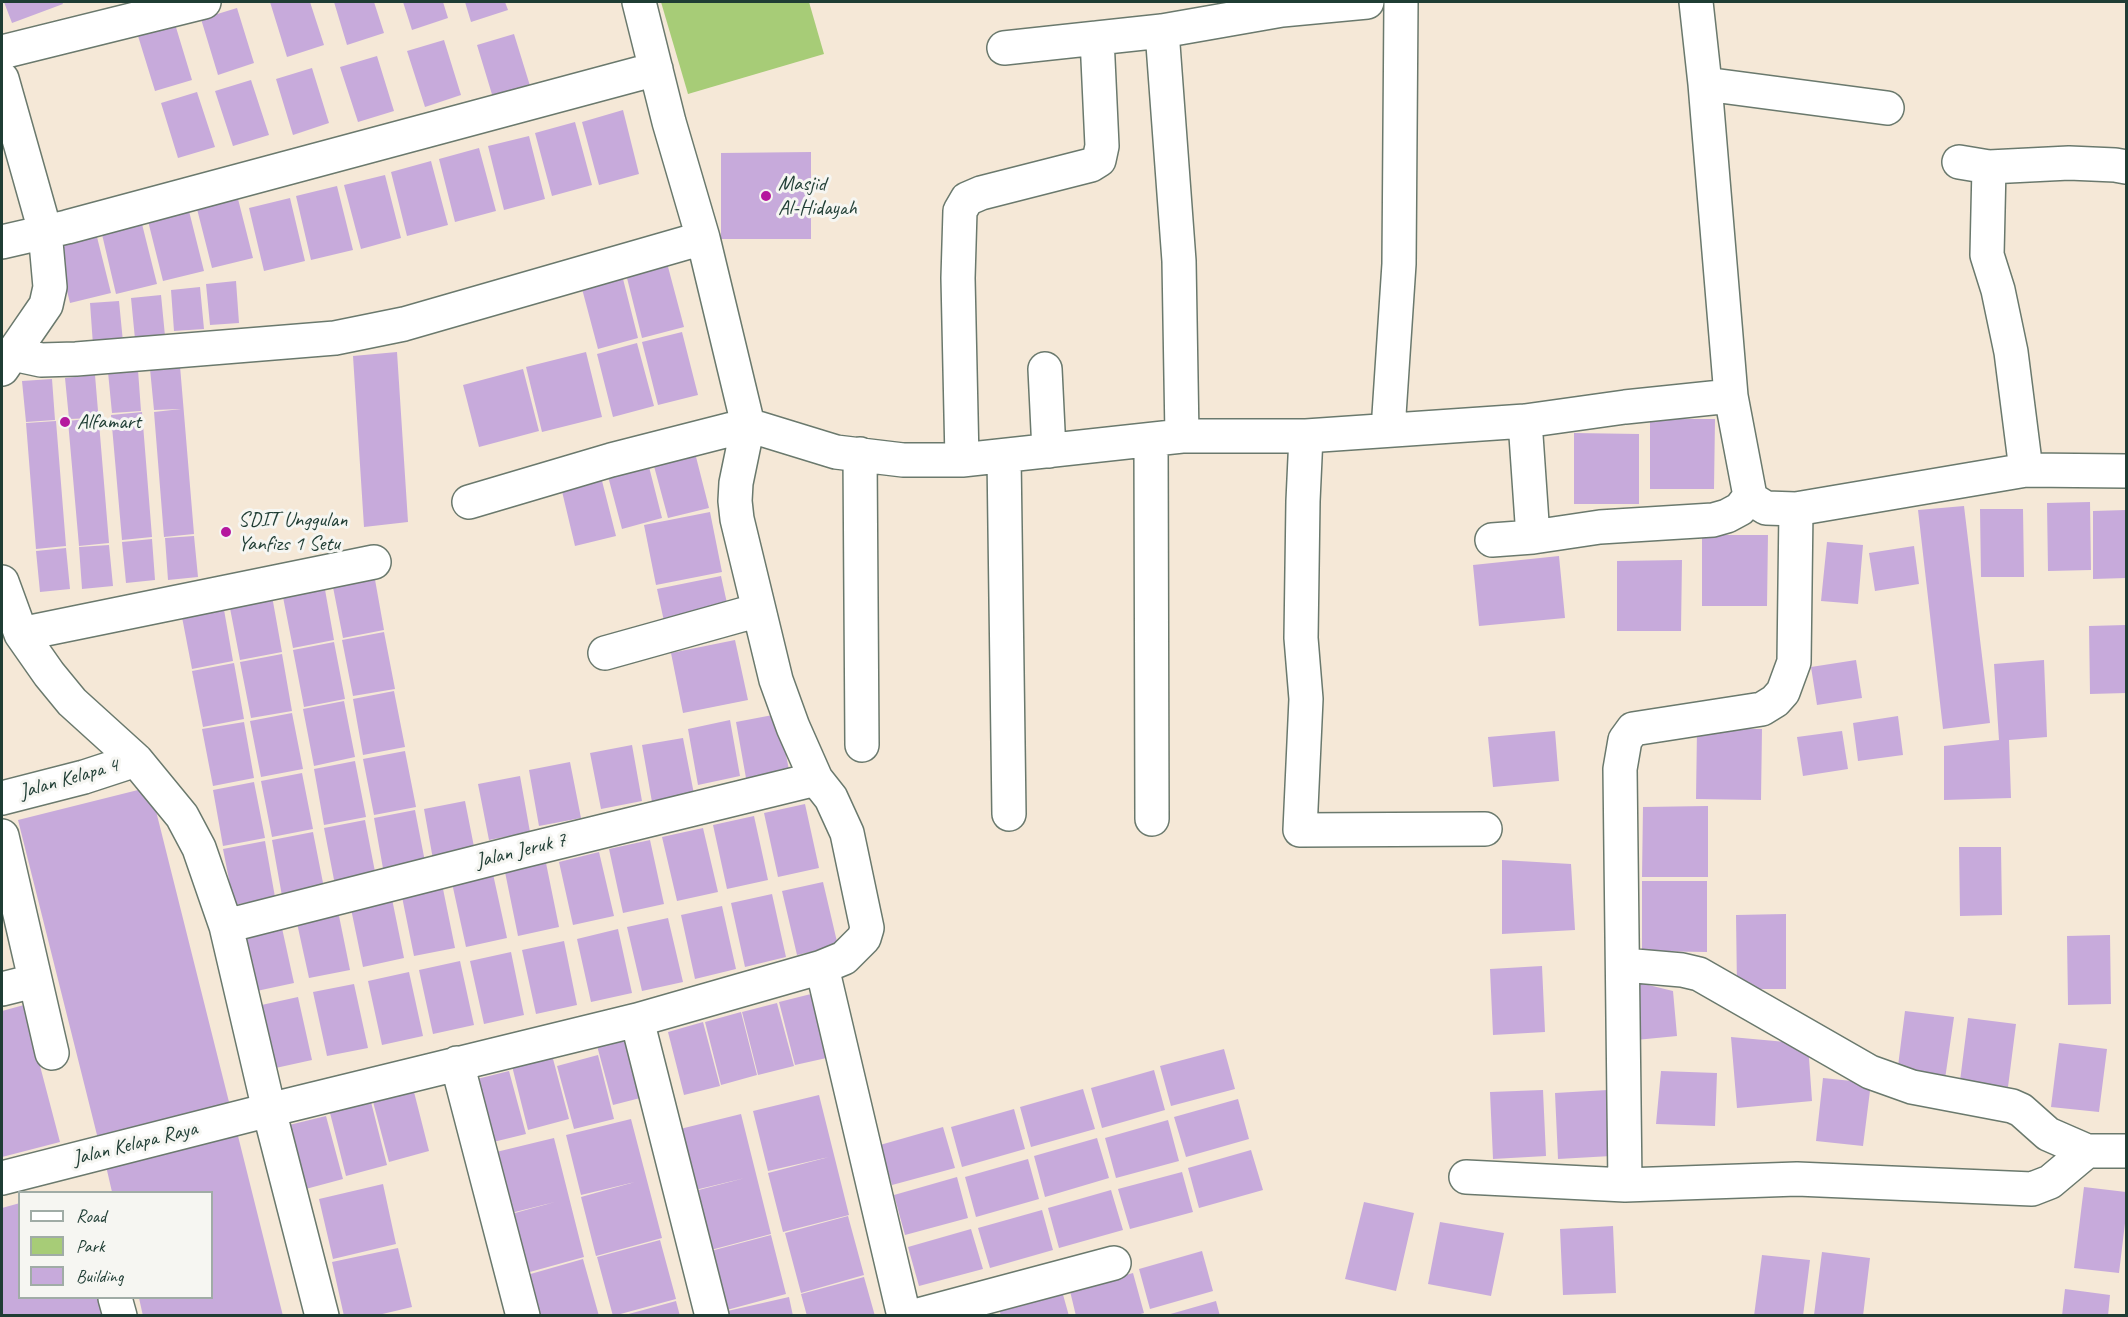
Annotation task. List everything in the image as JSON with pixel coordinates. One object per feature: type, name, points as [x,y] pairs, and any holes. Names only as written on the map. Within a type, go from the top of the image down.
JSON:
[{"type":"street","points":[[2,52],[204,2]]},
{"type":"street","points":[[639,2],[669,122],[762,429]]},
{"type":"street","points":[[1004,48],[1162,31],[1282,10],[1367,2]]},
{"type":"street","points":[[1388,429],[1399,264],[1401,2]]},
{"type":"street","points":[[1696,2],[1706,84],[1731,396],[1750,495],[1757,504],[1766,508],[1796,509],[2025,470],[2127,471]]},
{"type":"street","points":[[1152,819],[1166,438],[1179,261],[1162,31]]},
{"type":"street","points":[[962,460],[958,278],[960,211],[967,199],[981,193],[1091,165],[1099,160],[1102,146],[1097,38]]},
{"type":"street","points":[[2,242],[67,227],[656,69]]},
{"type":"street","points":[[2,79],[45,231],[50,287],[46,305],[7,361]]},
{"type":"street","points":[[1706,84],[1887,108]]},
{"type":"street","points":[[2025,470],[2011,352],[1998,290],[1987,255],[1974,164],[2069,163],[2127,167]]},
{"type":"street","points":[[7,361],[76,360],[335,338],[404,324],[703,238]]},
{"type":"street","points":[[1045,369],[1049,451]]},
{"type":"street","points":[[469,502],[611,460],[762,429],[848,453],[903,460],[962,460],[1166,438],[1306,436],[1525,421],[1625,407],[1731,396]]},
{"type":"street","points":[[1525,421],[1533,537]]},
{"type":"street","name":"Jalan Kelapa Raya","points":[[2,1179],[269,1110],[637,1020],[822,968],[852,952],[864,938],[867,928],[847,833],[831,798],[816,779],[793,727],[776,680],[737,519],[736,483],[762,429]]},
{"type":"street","points":[[1306,436],[1301,638],[1306,699],[1300,830],[1485,829]]},
{"type":"street","points":[[848,453],[862,745]]},
{"type":"street","points":[[1004,456],[1009,814]]},
{"type":"street","points":[[1492,540],[1533,537],[1600,527],[1713,520],[1740,509],[1750,495]]},
{"type":"street","points":[[1625,1185],[1620,769],[1625,740],[1633,729],[1762,709],[1775,701],[1783,692],[1794,662],[1796,509]]},
{"type":"street","points":[[21,634],[374,562]]},
{"type":"street","points":[[2,582],[21,634],[72,702],[136,760],[182,816],[206,864],[226,926],[269,1110],[322,1316]]},
{"type":"street","points":[[604,653],[759,610]]},
{"type":"street","name":"Jalan Kelapa 4","points":[[2,798],[84,777],[136,760]]},
{"type":"street","name":"Jalan Jeruk 7","points":[[226,926],[816,779]]},
{"type":"street","points":[[2,836],[52,1053]]},
{"type":"street","points":[[1624,965],[1682,970],[1699,974],[1870,1072],[1912,1087],[2012,1106],[2021,1110],[2048,1134],[2087,1150],[2127,1151]]},
{"type":"street","points":[[822,968],[904,1316]]},
{"type":"street","points":[[2,989],[34,981]]},
{"type":"street","points":[[637,1020],[712,1316]]},
{"type":"street","points":[[457,1063],[524,1316]]},
{"type":"street","points":[[1466,1177],[1625,1185],[1797,1179],[2032,1189],[2050,1182],[2087,1150]]},
{"type":"street","points":[[915,1316],[1114,1263]]},
{"type":"street","points":[[115,1299],[120,1316]]},
{"type":"green space","points":[[661,2],[809,2],[824,54],[688,94]]},
{"type":"building","points":[[4,2],[62,2],[63,4],[12,23]]},
{"type":"building","points":[[270,2],[310,2],[324,45],[287,57]]},
{"type":"building","points":[[334,2],[374,2],[384,33],[347,45]]},
{"type":"building","points":[[403,2],[443,2],[448,18],[412,30]]},
{"type":"building","points":[[465,2],[505,2],[508,10],[471,22]]},
{"type":"building","points":[[237,8],[254,63],[218,75],[201,19]]},
{"type":"building","points":[[175,24],[192,80],[155,91],[138,36]]},
{"type":"building","points":[[514,34],[531,89],[494,101],[477,45]]},
{"type":"building","points":[[444,40],[461,95],[425,107],[407,51]]},
{"type":"building","points":[[377,56],[394,111],[358,122],[340,67]]},
{"type":"building","points":[[312,68],[329,123],[293,135],[276,79]]},
{"type":"building","points":[[251,80],[269,135],[233,146],[215,91]]},
{"type":"building","points":[[197,92],[215,147],[178,158],[161,103]]},
{"type":"building","points":[[623,110],[639,174],[599,185],[582,122]]},
{"type":"building","points":[[575,122],[592,185],[552,196],[535,133]]},
{"type":"building","points":[[529,136],[545,199],[504,210],[488,146]]},
{"type":"building","points":[[479,148],[496,211],[455,222],[439,159]]},
{"type":"building","name":"Masjid Al-Hidayah","points":[[811,152],[811,239],[721,239],[721,153]]},
{"type":"building","points":[[431,161],[448,225],[407,236],[391,172]]},
{"type":"building","points":[[385,175],[401,238],[361,249],[344,185]]},
{"type":"building","points":[[337,186],[353,250],[311,260],[296,196]]},
{"type":"building","points":[[237,195],[253,258],[212,268],[196,205]]},
{"type":"building","points":[[290,198],[305,261],[264,271],[249,208]]},
{"type":"building","points":[[188,207],[204,271],[163,281],[147,217]]},
{"type":"building","points":[[141,220],[157,284],[116,294],[101,230]]},
{"type":"building","points":[[95,229],[111,293],[70,303],[54,239]]},
{"type":"building","points":[[667,263],[684,327],[642,338],[626,274]]},
{"type":"building","points":[[622,275],[638,338],[598,349],[581,285]]},
{"type":"building","points":[[236,281],[239,323],[210,325],[206,284]]},
{"type":"building","points":[[200,287],[204,329],[174,331],[171,290]]},
{"type":"building","points":[[161,295],[165,336],[135,339],[131,298]]},
{"type":"building","points":[[119,301],[123,342],[93,345],[90,303]]},
{"type":"building","points":[[682,332],[698,395],[658,405],[642,342]]},
{"type":"building","points":[[637,343],[654,406],[613,417],[597,354]]},
{"type":"building","points":[[397,352],[408,522],[364,527],[353,356]]},
{"type":"building","points":[[586,352],[602,417],[542,432],[526,367]]},
{"type":"building","points":[[180,366],[194,534],[164,537],[154,412],[181,409],[154,410],[150,369]]},
{"type":"building","points":[[523,369],[539,431],[479,447],[463,385]]},
{"type":"building","points":[[138,370],[141,411],[112,413],[108,372]]},
{"type":"building","points":[[95,375],[109,543],[79,546],[68,421],[95,418],[69,419],[65,378]]},
{"type":"building","points":[[52,379],[55,420],[26,422],[22,381]]},
{"type":"building","points":[[142,412],[152,537],[122,540],[111,415]]},
{"type":"building","points":[[1650,419],[1715,419],[1714,489],[1650,489]]},
{"type":"building","points":[[56,421],[66,546],[36,549],[26,423]]},
{"type":"building","points":[[1574,433],[1639,434],[1639,504],[1574,504]]},
{"type":"building","points":[[693,445],[709,508],[668,518],[651,455]]},
{"type":"building","points":[[646,455],[662,518],[622,529],[605,465]]},
{"type":"building","points":[[600,473],[616,536],[575,546],[560,483]]},
{"type":"building","points":[[2090,502],[2091,570],[2048,571],[2047,503]]},
{"type":"building","points":[[1964,506],[1990,723],[1943,729],[1918,510]]},
{"type":"building","points":[[1980,509],[2023,509],[2024,577],[1981,577]]},
{"type":"building","points":[[2126,510],[2126,578],[2093,579],[2093,511]]},
{"type":"building","points":[[710,512],[722,572],[656,585],[644,525]]},
{"type":"building","points":[[1702,535],[1768,535],[1767,606],[1702,606]]},
{"type":"building","points":[[194,536],[198,577],[168,580],[165,538]]},
{"type":"building","points":[[152,539],[155,580],[126,583],[122,542]]},
{"type":"building","points":[[1827,542],[1863,545],[1858,604],[1821,601]]},
{"type":"building","points":[[109,545],[113,586],[82,589],[79,547]]},
{"type":"building","points":[[1914,546],[1919,584],[1875,591],[1869,553]]},
{"type":"building","points":[[66,548],[70,589],[40,592],[36,551]]},
{"type":"building","points":[[1559,556],[1565,618],[1479,626],[1473,565]]},
{"type":"building","points":[[1682,560],[1681,631],[1617,631],[1617,561]]},
{"type":"building","points":[[374,574],[384,630],[343,638],[332,582]]},
{"type":"building","points":[[721,576],[734,635],[670,649],[657,589]]},
{"type":"building","points":[[324,584],[334,640],[293,648],[282,592]]},
{"type":"building","points":[[272,596],[282,652],[240,660],[229,603]]},
{"type":"building","points":[[223,604],[233,661],[192,669],[181,612]]},
{"type":"building","points":[[2126,625],[2126,693],[2090,694],[2089,626]]},
{"type":"building","points":[[384,632],[395,689],[353,696],[342,640]]},
{"type":"building","points":[[735,640],[748,700],[683,713],[671,653]]},
{"type":"building","points":[[334,642],[345,699],[304,707],[293,650]]},
{"type":"building","points":[[282,654],[292,711],[251,718],[240,662]]},
{"type":"building","points":[[1856,660],[1862,698],[1817,705],[1811,667]]},
{"type":"building","points":[[2044,660],[2047,737],[2009,740],[2011,798],[1944,800],[1944,746],[1999,740],[1994,664]]},
{"type":"building","points":[[234,663],[244,719],[203,727],[192,671]]},
{"type":"building","points":[[394,691],[405,747],[363,755],[353,699]]},
{"type":"building","points":[[344,701],[355,757],[314,766],[303,709]]},
{"type":"building","points":[[292,713],[303,769],[261,777],[250,721]]},
{"type":"building","points":[[778,714],[789,770],[746,778],[736,722]]},
{"type":"building","points":[[1898,716],[1903,755],[1858,761],[1853,723]]},
{"type":"building","points":[[730,720],[740,776],[698,785],[688,729]]},
{"type":"building","points":[[244,722],[254,778],[213,786],[202,729]]},
{"type":"building","points":[[1697,729],[1762,729],[1761,800],[1696,799]]},
{"type":"building","points":[[1555,731],[1559,781],[1493,787],[1488,737]]},
{"type":"building","points":[[1842,731],[1848,769],[1803,776],[1797,737]]},
{"type":"building","points":[[683,738],[694,794],[652,802],[642,745]]},
{"type":"building","points":[[632,745],[642,801],[601,809],[590,753]]},
{"type":"building","points":[[405,751],[416,807],[374,815],[363,759]]},
{"type":"building","points":[[355,761],[366,817],[324,825],[314,769]]},
{"type":"building","points":[[570,762],[581,818],[539,826],[529,770]]},
{"type":"building","points":[[302,773],[313,829],[272,837],[261,781]]},
{"type":"building","points":[[520,776],[530,832],[489,840],[478,784]]},
{"type":"building","points":[[254,782],[265,838],[223,846],[213,790]]},
{"type":"building","points":[[150,787],[231,1110],[99,1143],[18,820]]},
{"type":"building","points":[[465,801],[476,857],[434,865],[424,809]]},
{"type":"building","points":[[805,804],[819,868],[778,877],[764,813]]},
{"type":"building","points":[[1708,806],[1708,877],[1642,877],[1643,807]]},
{"type":"building","points":[[415,810],[426,867],[384,874],[374,818]]},
{"type":"building","points":[[754,816],[768,880],[727,889],[713,825]]},
{"type":"building","points":[[365,820],[376,877],[335,885],[324,828]]},
{"type":"building","points":[[703,828],[718,892],[677,901],[662,837]]},
{"type":"building","points":[[313,832],[324,888],[282,896],[272,840]]},
{"type":"building","points":[[650,840],[664,904],[623,913],[609,849]]},
{"type":"building","points":[[265,841],[275,897],[234,905],[223,849]]},
{"type":"building","points":[[1959,847],[2001,847],[2002,915],[1960,916]]},
{"type":"building","points":[[599,852],[614,916],[573,925],[559,862]]},
{"type":"building","points":[[1502,860],[1571,864],[1575,930],[1502,934]]},
{"type":"building","points":[[546,863],[559,927],[518,936],[505,872]]},
{"type":"building","points":[[493,874],[507,938],[466,947],[452,883]]},
{"type":"building","points":[[1642,881],[1707,881],[1707,952],[1642,951]]},
{"type":"building","points":[[823,882],[838,946],[797,955],[782,891]]},
{"type":"building","points":[[442,884],[455,948],[414,956],[401,892]]},
{"type":"building","points":[[391,894],[404,958],[363,967],[350,904]]},
{"type":"building","points":[[772,894],[786,957],[745,967],[731,903]]},
{"type":"building","points":[[337,906],[350,970],[309,978],[295,914]]},
{"type":"building","points":[[722,906],[736,969],[695,979],[681,915]]},
{"type":"building","points":[[1786,914],[1786,989],[1737,989],[1736,915]]},
{"type":"building","points":[[668,918],[683,982],[642,991],[627,927]]},
{"type":"building","points":[[280,919],[294,983],[252,992],[239,928]]},
{"type":"building","points":[[618,929],[632,993],[591,1002],[577,939]]},
{"type":"building","points":[[2110,935],[2111,1004],[2068,1005],[2067,936]]},
{"type":"building","points":[[564,941],[577,1005],[536,1014],[522,950]]},
{"type":"building","points":[[511,952],[524,1015],[484,1024],[470,961]]},
{"type":"building","points":[[460,961],[474,1025],[433,1034],[419,970]]},
{"type":"building","points":[[1542,966],[1545,1032],[1493,1035],[1490,969]]},
{"type":"building","points":[[409,972],[423,1036],[382,1045],[368,981]]},
{"type":"building","points":[[1628,980],[1673,991],[1677,1036],[1636,1040]]},
{"type":"building","points":[[354,984],[368,1048],[327,1056],[313,992]]},
{"type":"building","points":[[815,993],[831,1057],[795,1065],[779,1002]]},
{"type":"building","points":[[298,997],[312,1060],[271,1069],[257,1006]]},
{"type":"building","points":[[777,1003],[794,1066],[758,1075],[742,1012]]},
{"type":"building","points":[[24,1005],[60,1142],[2,1157],[2,1011]]},
{"type":"building","points":[[1905,1011],[1954,1017],[1945,1079],[1897,1074]]},
{"type":"building","points":[[741,1012],[757,1075],[721,1085],[705,1022]]},
{"type":"building","points":[[1968,1018],[2016,1024],[2008,1087],[1960,1081]]},
{"type":"building","points":[[703,1022],[720,1086],[684,1095],[668,1032]]},
{"type":"building","points":[[632,1033],[648,1096],[613,1105],[596,1042]]},
{"type":"building","points":[[1731,1037],[1808,1044],[1812,1101],[1737,1108]]},
{"type":"building","points":[[2059,1043],[2107,1049],[2099,1112],[2051,1107]]},
{"type":"building","points":[[1224,1049],[1235,1089],[1171,1106],[1160,1066]]},
{"type":"building","points":[[552,1055],[569,1119],[528,1130],[512,1066]]},
{"type":"building","points":[[598,1055],[614,1119],[574,1129],[557,1066]]},
{"type":"building","points":[[1154,1070],[1165,1110],[1102,1128],[1091,1088]]},
{"type":"building","points":[[509,1071],[526,1134],[485,1144],[469,1081]]},
{"type":"building","points":[[1661,1071],[1717,1073],[1715,1126],[1656,1124]]},
{"type":"building","points":[[1823,1078],[1871,1083],[1863,1146],[1816,1141]]},
{"type":"building","points":[[413,1088],[429,1151],[389,1162],[372,1098]]},
{"type":"building","points":[[1083,1089],[1095,1129],[1031,1147],[1020,1107]]},
{"type":"building","points":[[1543,1090],[1546,1156],[1493,1159],[1490,1092]]},
{"type":"building","points":[[1608,1090],[1611,1156],[1558,1159],[1555,1093]]},
{"type":"building","points":[[819,1095],[849,1215],[783,1232],[768,1173],[829,1157],[768,1171],[753,1111]]},
{"type":"building","points":[[1238,1099],[1249,1139],[1186,1157],[1174,1117]]},
{"type":"building","points":[[371,1102],[387,1165],[346,1176],[330,1113]]},
{"type":"building","points":[[1014,1109],[1025,1149],[962,1167],[951,1127]]},
{"type":"building","points":[[741,1114],[771,1234],[707,1251],[691,1192],[745,1178],[691,1191],[676,1130]]},
{"type":"building","points":[[326,1116],[343,1179],[302,1190],[285,1126]]},
{"type":"building","points":[[631,1119],[662,1238],[596,1256],[581,1197],[635,1182],[581,1195],[566,1135]]},
{"type":"building","points":[[1168,1120],[1179,1161],[1116,1178],[1105,1138]]},
{"type":"building","points":[[943,1127],[955,1168],[892,1185],[880,1145]]},
{"type":"building","points":[[237,1132],[283,1316],[143,1316],[139,1299],[213,1299],[213,1191],[112,1191],[106,1166]]},
{"type":"building","points":[[554,1138],[584,1257],[519,1275],[504,1216],[555,1202],[503,1215],[488,1154]]},
{"type":"building","points":[[1097,1138],[1109,1178],[1045,1197],[1034,1156]]},
{"type":"building","points":[[1251,1150],[1263,1190],[1199,1208],[1188,1168]]},
{"type":"building","points":[[1028,1159],[1039,1199],[976,1217],[965,1177]]},
{"type":"building","points":[[1182,1172],[1193,1212],[1130,1229],[1118,1189]]},
{"type":"building","points":[[957,1177],[968,1218],[905,1235],[894,1195]]},
{"type":"building","points":[[383,1184],[396,1244],[333,1259],[319,1199]]},
{"type":"building","points":[[2084,1187],[2126,1192],[2126,1215],[2119,1273],[2074,1268]]},
{"type":"building","points":[[1111,1190],[1123,1230],[1059,1248],[1048,1208]]},
{"type":"building","points":[[1364,1202],[1414,1213],[1396,1291],[1345,1279]]},
{"type":"building","points":[[18,1204],[18,1299],[106,1299],[111,1316],[2,1316],[2,1208]]},
{"type":"building","points":[[1042,1210],[1053,1250],[990,1268],[978,1228]]},
{"type":"building","points":[[848,1216],[864,1275],[801,1293],[785,1233]]},
{"type":"building","points":[[1440,1222],[1504,1233],[1491,1296],[1428,1284]]},
{"type":"building","points":[[1613,1226],[1616,1293],[1563,1295],[1560,1229]]},
{"type":"building","points":[[971,1229],[983,1269],[919,1286],[908,1247]]},
{"type":"building","points":[[771,1235],[786,1294],[723,1311],[707,1252]]},
{"type":"building","points":[[660,1240],[676,1299],[613,1316],[597,1257]]},
{"type":"building","points":[[398,1248],[412,1307],[374,1316],[344,1316],[332,1262]]},
{"type":"building","points":[[1202,1251],[1213,1291],[1150,1309],[1139,1269]]},
{"type":"building","points":[[1822,1252],[1870,1258],[1863,1316],[1814,1315]]},
{"type":"building","points":[[1762,1255],[1810,1260],[1803,1316],[1754,1316]]},
{"type":"building","points":[[583,1259],[599,1316],[530,1316],[520,1277]]},
{"type":"building","points":[[1133,1273],[1144,1313],[1134,1316],[1076,1316],[1070,1291]]},
{"type":"building","points":[[864,1277],[875,1316],[807,1316],[801,1294]]},
{"type":"building","points":[[2065,1289],[2110,1295],[2108,1316],[2062,1316]]},
{"type":"building","points":[[1062,1291],[1069,1316],[1001,1316],[999,1309]]},
{"type":"building","points":[[789,1297],[793,1316],[724,1316],[723,1312]]},
{"type":"building","points":[[676,1301],[680,1316],[625,1316],[625,1315]]},
{"type":"building","points":[[1216,1301],[1220,1316],[1167,1316],[1167,1315]]},
{"type":"place","name":"Masjid Al-Hidayah","points":[[766,196]]},
{"type":"place","name":"Alfamart","points":[[65,422]]},
{"type":"place","name":"SDIT Unggulan Yanfizs 1 Setu","points":[[226,532]]}]
